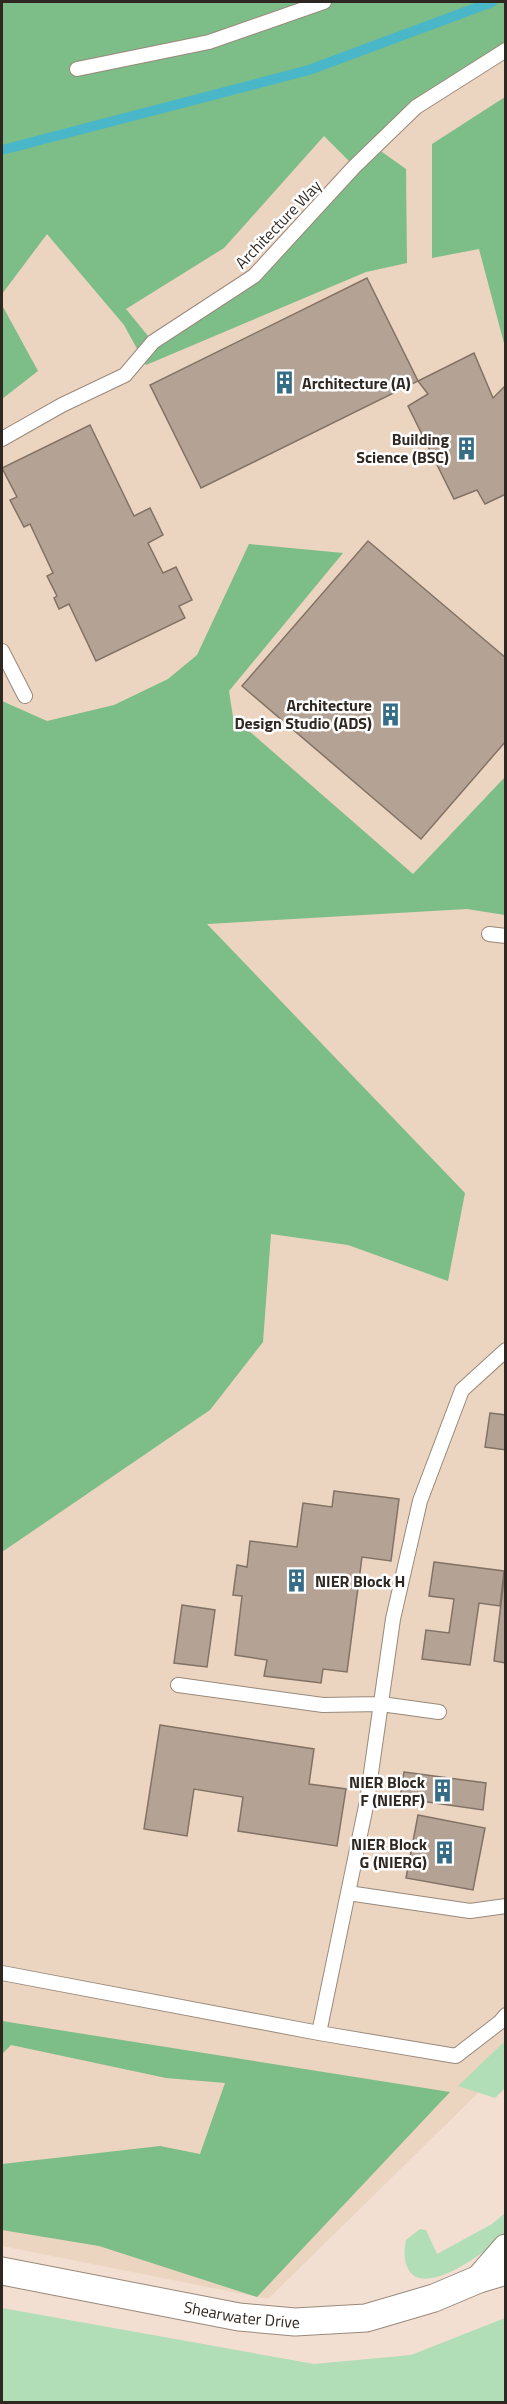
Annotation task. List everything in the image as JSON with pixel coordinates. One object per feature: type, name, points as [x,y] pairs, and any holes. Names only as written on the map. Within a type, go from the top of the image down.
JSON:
[{"type":"street","name":"Shearwater Drive","points":[[479,2278],[506,2248]]},
{"type":"street","name":"Shearwater Drive","points":[[2,2271],[239,2317],[295,2322],[366,2318],[434,2298],[479,2278],[506,2271]]},
{"type":"lane","points":[[77,69],[209,42],[324,2]]},
{"type":"lane","name":"Architecture Way","points":[[2,439],[63,405],[125,375],[153,342],[254,276],[354,167],[416,107],[506,50]]},
{"type":"lane","points":[[2,651],[26,696]]},
{"type":"lane","points":[[489,934],[506,936]]},
{"type":"lane","points":[[319,2033],[367,1801],[393,1619],[420,1502],[462,1390],[506,1350]]},
{"type":"lane","points":[[178,1685],[323,1705],[381,1704],[439,1712]]},
{"type":"lane","points":[[348,1893],[470,1911],[506,1906]]},
{"type":"lane","points":[[2,1972],[319,2033],[456,2056],[500,2022],[506,2014]]},
{"type":"shaded area","points":[[2,2],[505,2],[505,2071],[480,2091],[268,2299],[2,2246]]},
{"type":"green space","points":[[2,2],[505,2],[505,50],[416,107],[375,147],[406,169],[407,263],[366,272],[146,365],[124,325],[47,234],[2,294]],"holes":[[[324,136],[354,166],[254,276],[153,342],[126,309],[224,248]]]},
{"type":"green space","points":[[505,97],[505,347],[479,249],[432,258],[432,144]]},
{"type":"green space","points":[[2,305],[38,371],[2,399]]},
{"type":"green space","points":[[249,544],[343,553],[229,691],[233,717],[413,874],[505,777],[505,915],[467,909],[207,924],[465,1193],[448,1281],[348,1245],[271,1234],[263,1342],[210,1410],[2,1552],[2,701],[47,721],[114,705],[168,679],[197,655]]},
{"type":"green space","points":[[2,2021],[450,2092],[257,2297],[99,2246],[2,2230],[2,2164],[160,2146],[200,2154],[225,2083],[166,2078],[11,2045],[2,2054]]},
{"type":"green space","points":[[505,2041],[505,2088],[495,2098],[458,2086]]},
{"type":"green space","points":[[505,2213],[505,2236],[458,2268],[444,2275],[430,2278],[419,2278],[410,2272],[405,2256],[406,2240],[420,2229],[426,2230],[437,2254],[492,2224]]},
{"type":"green space","points":[[2,2308],[314,2364],[411,2355],[505,2318],[505,2402],[2,2402]]},
{"type":"building","name":"Architecture (A)","points":[[367,278],[418,381],[201,488],[150,385]]},
{"type":"building","name":"Building Science (BSC)","points":[[474,353],[493,398],[506,385],[506,494],[485,504],[477,490],[454,499],[408,406],[428,394],[418,381]]},
{"type":"building","points":[[90,425],[134,516],[150,508],[163,535],[148,543],[163,573],[176,567],[192,600],[179,606],[185,618],[96,661],[69,604],[59,609],[54,598],[57,596],[47,576],[53,573],[30,524],[24,527],[10,500],[17,497],[2,468]]},
{"type":"building","name":"Architecture Design Studio (ADS)","points":[[368,541],[506,658],[506,741],[421,839],[242,686]]},
{"type":"building","points":[[490,1413],[506,1415],[506,1450],[485,1447]]},
{"type":"building","name":"NIER Block H","points":[[334,1491],[399,1499],[391,1561],[362,1557],[347,1672],[323,1669],[321,1683],[264,1676],[267,1660],[235,1655],[242,1596],[233,1595],[237,1565],[247,1567],[250,1541],[297,1547],[303,1503],[332,1507]]},
{"type":"building","points":[[434,1562],[504,1571],[500,1606],[479,1603],[470,1665],[422,1659],[426,1630],[449,1633],[454,1599],[429,1596]]},
{"type":"building","points":[[506,1563],[506,1663],[494,1661]]},
{"type":"building","points":[[182,1605],[215,1610],[207,1667],[174,1663]]},
{"type":"building","points":[[160,1725],[314,1749],[309,1784],[346,1789],[337,1846],[238,1831],[243,1797],[194,1789],[187,1836],[144,1829]]},
{"type":"building","name":"NIER Block F (NIERF)","points":[[404,1772],[486,1783],[483,1810],[400,1798]]},
{"type":"building","name":"NIER Block G (NIERG)","points":[[418,1815],[485,1828],[473,1890],[406,1878]]},
{"type":"waterway","points":[[2,150],[309,70],[492,2]]},
{"type":"place","name":"Architecture (A)","points":[[284,383]]},
{"type":"place","name":"Building Science (BSC)","points":[[467,448]]},
{"type":"place","name":"Architecture Design Studio (ADS)","points":[[390,714]]},
{"type":"place","name":"NIER Block H","points":[[297,1581]]},
{"type":"place","name":"NIER Block F (NIERF)","points":[[443,1791]]},
{"type":"place","name":"NIER Block G (NIERG)","points":[[445,1853]]}]
